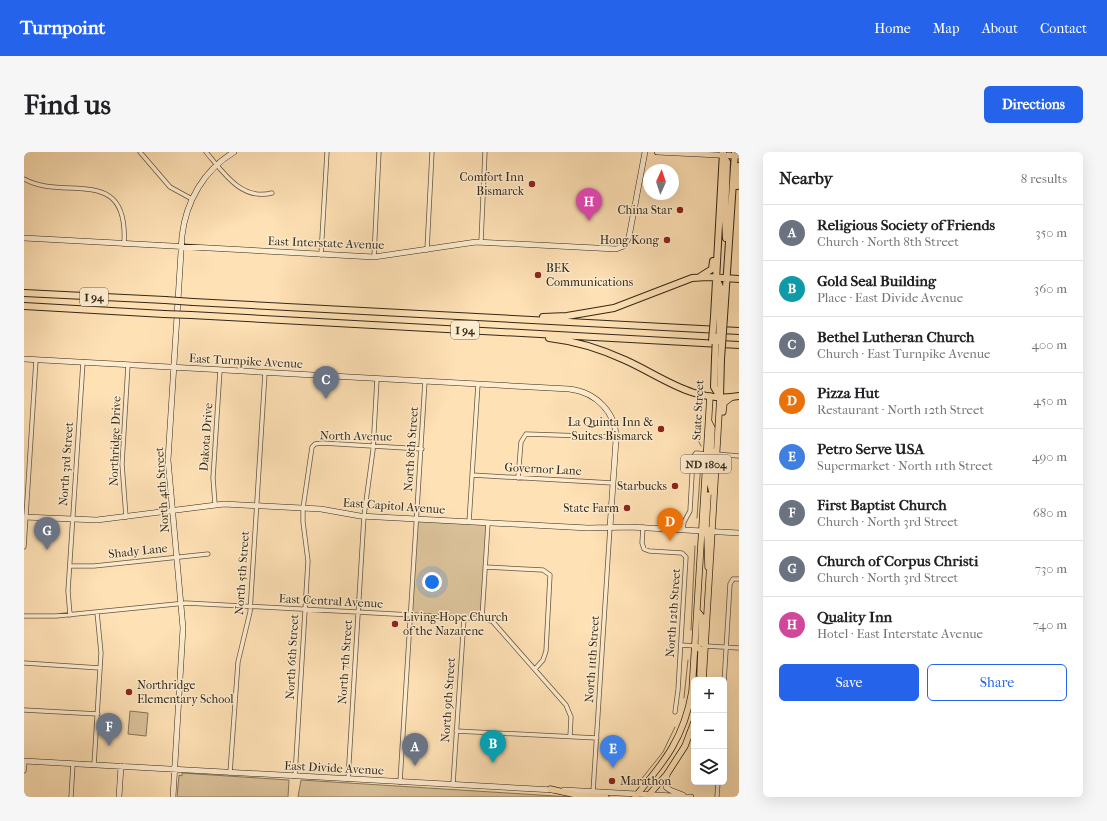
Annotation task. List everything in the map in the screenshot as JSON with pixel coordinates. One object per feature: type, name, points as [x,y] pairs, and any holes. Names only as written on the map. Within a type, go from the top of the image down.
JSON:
[{"type":"highway","name":"State Street","points":[[720,397],[721,381],[716,358],[719,317],[715,290],[723,154]]},
{"type":"highway","points":[[723,154],[727,162],[725,217],[728,251]]},
{"type":"highway","name":"State Street","points":[[710,396],[716,358],[719,317],[727,278],[734,154]]},
{"type":"highway","points":[[728,251],[734,228],[739,166]]},
{"type":"highway","points":[[472,317],[534,318],[600,312],[629,304],[708,272],[713,264],[718,182],[722,172]]},
{"type":"highway","points":[[696,278],[739,279]]},
{"type":"highway","points":[[716,278],[721,289],[719,317]]},
{"type":"highway","name":"I 94","points":[[24,293],[739,332]]},
{"type":"highway","name":"I 94","points":[[24,306],[739,345]]},
{"type":"highway","points":[[444,329],[553,339],[582,345],[625,360],[686,392],[720,397],[739,396]]},
{"type":"highway","points":[[716,358],[714,387],[720,397]]},
{"type":"main road","name":"State Street","points":[[703,677],[710,579],[705,477],[710,396]]},
{"type":"main road","name":"State Street","points":[[636,796],[669,755],[680,735],[692,691],[698,611],[707,531],[714,500],[720,397]]},
{"type":"main road","points":[[717,448],[721,434],[724,406],[726,400],[732,397]]},
{"type":"main road","points":[[708,420],[712,428],[711,450],[714,454],[716,454]]},
{"type":"main road","points":[[706,454],[711,456],[710,484],[714,500]]},
{"type":"main road","points":[[698,611],[702,617],[701,643],[706,646]]},
{"type":"main road","points":[[696,646],[701,650],[701,677]]},
{"type":"main road","points":[[648,796],[667,774],[685,746],[691,730]]},
{"type":"main road","points":[[550,789],[578,795],[606,797]]},
{"type":"street","points":[[140,152],[170,187],[192,199]]},
{"type":"street","points":[[206,152],[233,182],[245,191],[256,195],[272,192]]},
{"type":"street","name":"North 4th Street","points":[[173,797],[183,644],[182,603],[168,460],[184,221],[192,199],[201,183],[217,165],[234,152]]},
{"type":"street","points":[[321,254],[326,152]]},
{"type":"street","points":[[374,257],[379,152]]},
{"type":"street","points":[[427,250],[432,152]]},
{"type":"street","points":[[481,242],[486,152]]},
{"type":"street","name":"East Interstate Avenue","points":[[24,238],[374,257],[481,242],[609,249],[622,247],[626,244],[629,237],[645,152]]},
{"type":"street","points":[[657,152],[734,154]]},
{"type":"street","points":[[24,179],[45,186],[90,188],[106,195],[115,203],[122,215],[125,228],[124,244]]},
{"type":"street","name":"East Turnpike Avenue","points":[[24,359],[569,389],[586,393],[596,399],[607,410],[613,422],[616,437]]},
{"type":"street","points":[[24,546],[36,360]]},
{"type":"street","name":"North 3rd Street","points":[[70,615],[68,596],[83,362]]},
{"type":"street","name":"Northridge Drive","points":[[126,517],[122,464],[128,365]]},
{"type":"street","name":"Dakota Drive","points":[[215,504],[213,478],[220,370]]},
{"type":"street","name":"North 5th Street","points":[[230,773],[238,662],[248,622],[250,606],[264,373]]},
{"type":"street","name":"North 7th Street","points":[[348,779],[364,516],[373,445],[377,379]]},
{"type":"street","name":"North 8th Street","points":[[400,782],[422,449],[425,381]]},
{"type":"street","points":[[469,522],[478,384]]},
{"type":"street","points":[[518,478],[521,442],[526,434],[616,437],[610,527]]},
{"type":"street","name":"North Avenue","points":[[314,445],[322,443],[422,449]]},
{"type":"street","name":"North 6th Street","points":[[295,776],[308,558],[303,522],[303,508],[314,445]]},
{"type":"street","points":[[683,530],[684,522],[690,511],[693,457],[696,453],[706,454]]},
{"type":"street","points":[[716,454],[739,456]]},
{"type":"street","name":"Governor Lane","points":[[472,475],[613,483]]},
{"type":"street","name":"East Capitol Avenue","points":[[25,517],[97,520],[215,504],[303,508],[364,516],[469,522],[739,533]]},
{"type":"street","points":[[488,523],[482,618],[493,622],[535,668],[569,709],[571,717],[570,737]]},
{"type":"street","name":"North 11th Street","points":[[593,792],[610,527]]},
{"type":"street","name":"North 12th Street","points":[[643,528],[642,545],[645,550],[680,552],[686,556],[678,694],[675,712]]},
{"type":"street","name":"Shady Lane","points":[[70,566],[94,566],[208,554]]},
{"type":"street","points":[[485,567],[543,570],[550,575],[546,651],[543,660],[535,668]]},
{"type":"street","points":[[724,677],[730,584],[731,580],[737,579]]},
{"type":"street","name":"East Central Avenue","points":[[24,616],[70,615],[182,603],[482,618]]},
{"type":"street","points":[[94,765],[101,650],[97,612]]},
{"type":"street","name":"North 9th Street","points":[[453,784],[464,618]]},
{"type":"street","points":[[681,644],[696,646]]},
{"type":"street","points":[[706,646],[739,648]]},
{"type":"street","points":[[24,663],[100,668]]},
{"type":"street","points":[[24,710],[98,714]]},
{"type":"street","points":[[456,731],[597,738]]},
{"type":"street","points":[[24,761],[24,771]]},
{"type":"street","name":"East Divide Avenue","points":[[24,761],[550,789],[636,796],[691,797]]},
{"type":"street","points":[[71,797],[73,764]]},
{"type":"street","points":[[119,797],[121,766]]},
{"type":"street","points":[[667,774],[666,787],[686,797]]},
{"type":"street","points":[[718,785],[718,797]]},
{"type":"shaded area","points":[[417,519],[488,523],[482,618],[411,615]]},
{"type":"shaded area","points":[[130,711],[148,713],[146,736],[128,734]]},
{"type":"shaded area","points":[[182,773],[289,780],[288,797],[177,797],[179,775],[182,776]]},
{"type":"shaded area","points":[[301,780],[571,797],[298,797]]},
{"type":"waterway","points":[[698,421],[698,440],[701,446]]},
{"type":"waterway","points":[[697,518],[701,462]]},
{"type":"waterway","points":[[691,630],[695,546]]},
{"type":"waterway","points":[[684,698],[688,660]]},
{"type":"waterway","points":[[639,782],[663,752],[675,727]]},
{"type":"place","name":"Comfort Inn Bismarck","points":[[532,184]]},
{"type":"place","name":"China Star","points":[[680,210]]},
{"type":"place","name":"Quality Inn","points":[[589,221]]},
{"type":"place","name":"Hong Kong","points":[[667,240]]},
{"type":"place","name":"BEK Communications","points":[[538,275]]},
{"type":"place","name":"Bethel Lutheran Church","points":[[326,399]]},
{"type":"place","name":"La Quinta Inn & Suites Bismarck","points":[[661,429]]},
{"type":"place","name":"Starbucks","points":[[675,486]]},
{"type":"place","name":"State Farm","points":[[627,508]]},
{"type":"place","name":"Pizza Hut","points":[[670,541]]},
{"type":"place","name":"Church of Corpus Christi","points":[[47,550]]},
{"type":"place","name":"Living Hope Church of the Nazarene","points":[[395,624]]},
{"type":"place","name":"Northridge Elementary School","points":[[129,692]]},
{"type":"place","name":"First Baptist Church","points":[[109,746]]},
{"type":"place","name":"Gold Seal Building","points":[[493,763]]},
{"type":"place","name":"Religious Society of Friends","points":[[415,766]]},
{"type":"place","name":"Petro Serve USA","points":[[613,768]]},
{"type":"place","name":"Marathon","points":[[612,781]]}]
